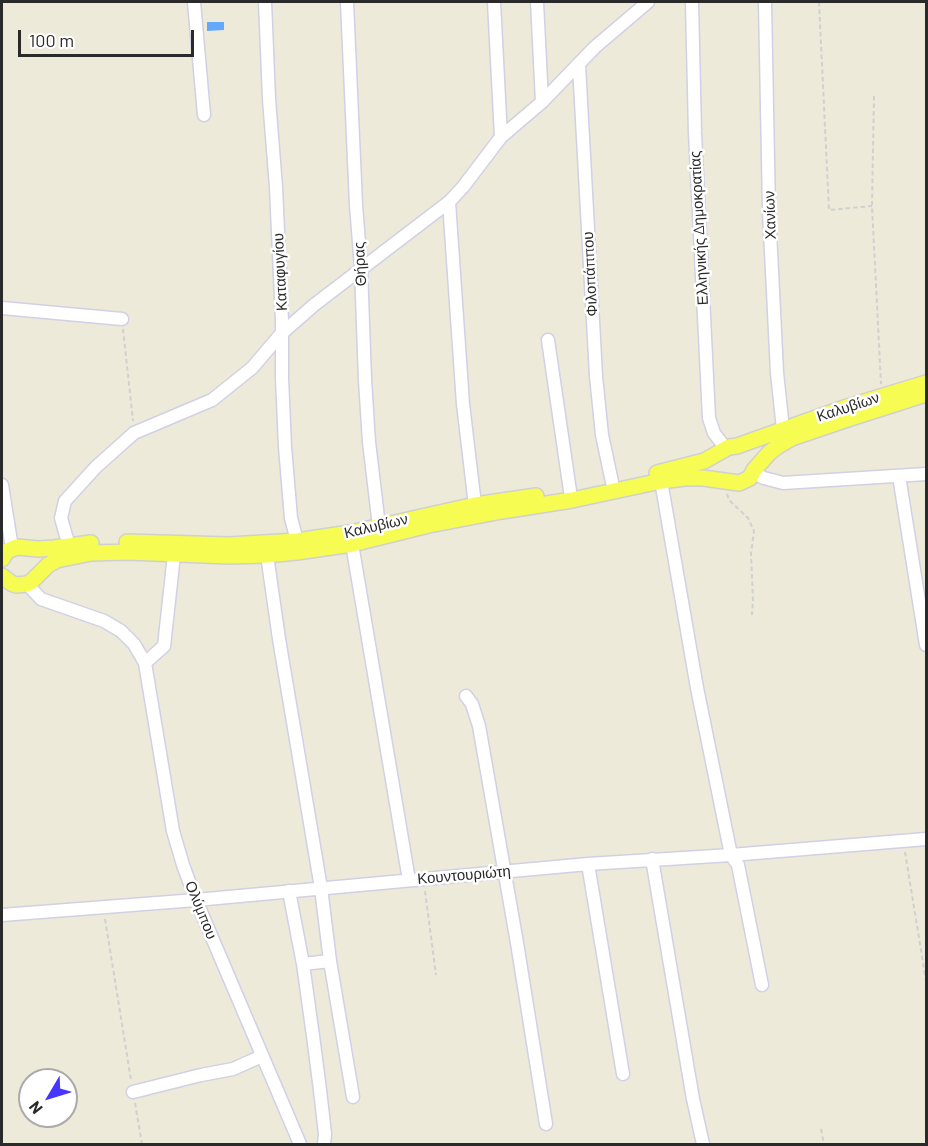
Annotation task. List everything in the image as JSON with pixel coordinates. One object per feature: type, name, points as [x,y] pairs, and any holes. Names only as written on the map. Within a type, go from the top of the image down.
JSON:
[{"type":"main road","name":"Καλυβίων","points":[[9,551],[119,542],[229,545],[323,538],[475,505],[570,491],[670,470],[704,461],[728,449],[783,429],[927,382]]},
{"type":"main road","name":"Καλυβίων","points":[[31,580],[57,560],[91,553],[230,556],[324,549],[429,525],[572,501],[661,481],[703,478],[731,482],[745,481],[769,453],[792,438],[927,394]]},
{"type":"main road","points":[[731,482],[723,478],[718,468],[720,456],[728,449],[742,447],[751,454],[755,464],[754,472]]},
{"type":"main road","points":[[2,575],[16,585],[31,580],[39,569],[35,554],[30,549],[9,551]]},
{"type":"street","points":[[194,2],[204,115]]},
{"type":"street","name":"Καταφυγίου","points":[[265,2],[276,187],[285,447],[291,518],[297,541]]},
{"type":"street","name":"Θήρας","points":[[347,2],[365,380],[369,442],[379,526]]},
{"type":"street","points":[[494,2],[501,137]]},
{"type":"street","points":[[537,2],[542,102]]},
{"type":"street","points":[[69,546],[60,518],[65,501],[96,467],[134,433],[212,400],[252,368],[281,334],[314,305],[449,202],[501,137],[542,102],[595,47],[648,2]]},
{"type":"street","name":"Ελληνικής Δημοκρατίας","points":[[692,2],[695,133],[709,418],[714,433],[728,449]]},
{"type":"street","name":"Χανίων","points":[[765,2],[769,212],[777,373],[783,429]]},
{"type":"street","name":"Φιλοπάππου","points":[[579,65],[596,376],[602,435],[612,482]]},
{"type":"street","points":[[449,202],[463,404],[475,505]]},
{"type":"street","points":[[2,308],[122,318]]},
{"type":"street","points":[[548,340],[570,491]]},
{"type":"street","points":[[754,472],[764,478],[783,483],[927,474]]},
{"type":"street","points":[[899,476],[927,645]]},
{"type":"street","points":[[661,481],[697,688],[731,855],[738,866],[762,985]]},
{"type":"street","points":[[2,485],[9,551]]},
{"type":"street","points":[[352,544],[409,880]]},
{"type":"street","points":[[31,580],[40,599],[104,621],[121,631],[134,644],[146,663],[165,646],[174,555]]},
{"type":"street","points":[[267,555],[353,1097]]},
{"type":"street","name":"Ολύμπου","points":[[146,663],[173,831],[183,865],[300,1144]]},
{"type":"street","points":[[466,696],[472,704],[479,726],[546,1124]]},
{"type":"street","name":"Κουντουριώτη","points":[[2,915],[196,900],[588,864],[927,839]]},
{"type":"street","points":[[652,860],[693,1099],[703,1144]]},
{"type":"street","points":[[588,864],[623,1074]]},
{"type":"street","points":[[290,891],[303,964],[320,1090],[324,1144]]},
{"type":"street","points":[[303,964],[330,961]]},
{"type":"street","points":[[133,1092],[233,1069],[262,1056]]},
{"type":"path","points":[[819,2],[829,210],[872,206]]},
{"type":"path","points":[[874,96],[872,206],[882,396]]},
{"type":"path","points":[[122,318],[134,433]]},
{"type":"path","points":[[731,482],[727,493],[729,500],[748,518],[754,531],[751,553],[752,615]]},
{"type":"path","points":[[903,840],[927,981]]},
{"type":"path","points":[[424,879],[436,975]]},
{"type":"path","points":[[103,906],[141,1144]]},
{"type":"path","points":[[821,1129],[824,1144]]},
{"type":"water","points":[[207,22],[224,22],[224,30],[207,31]]}]
